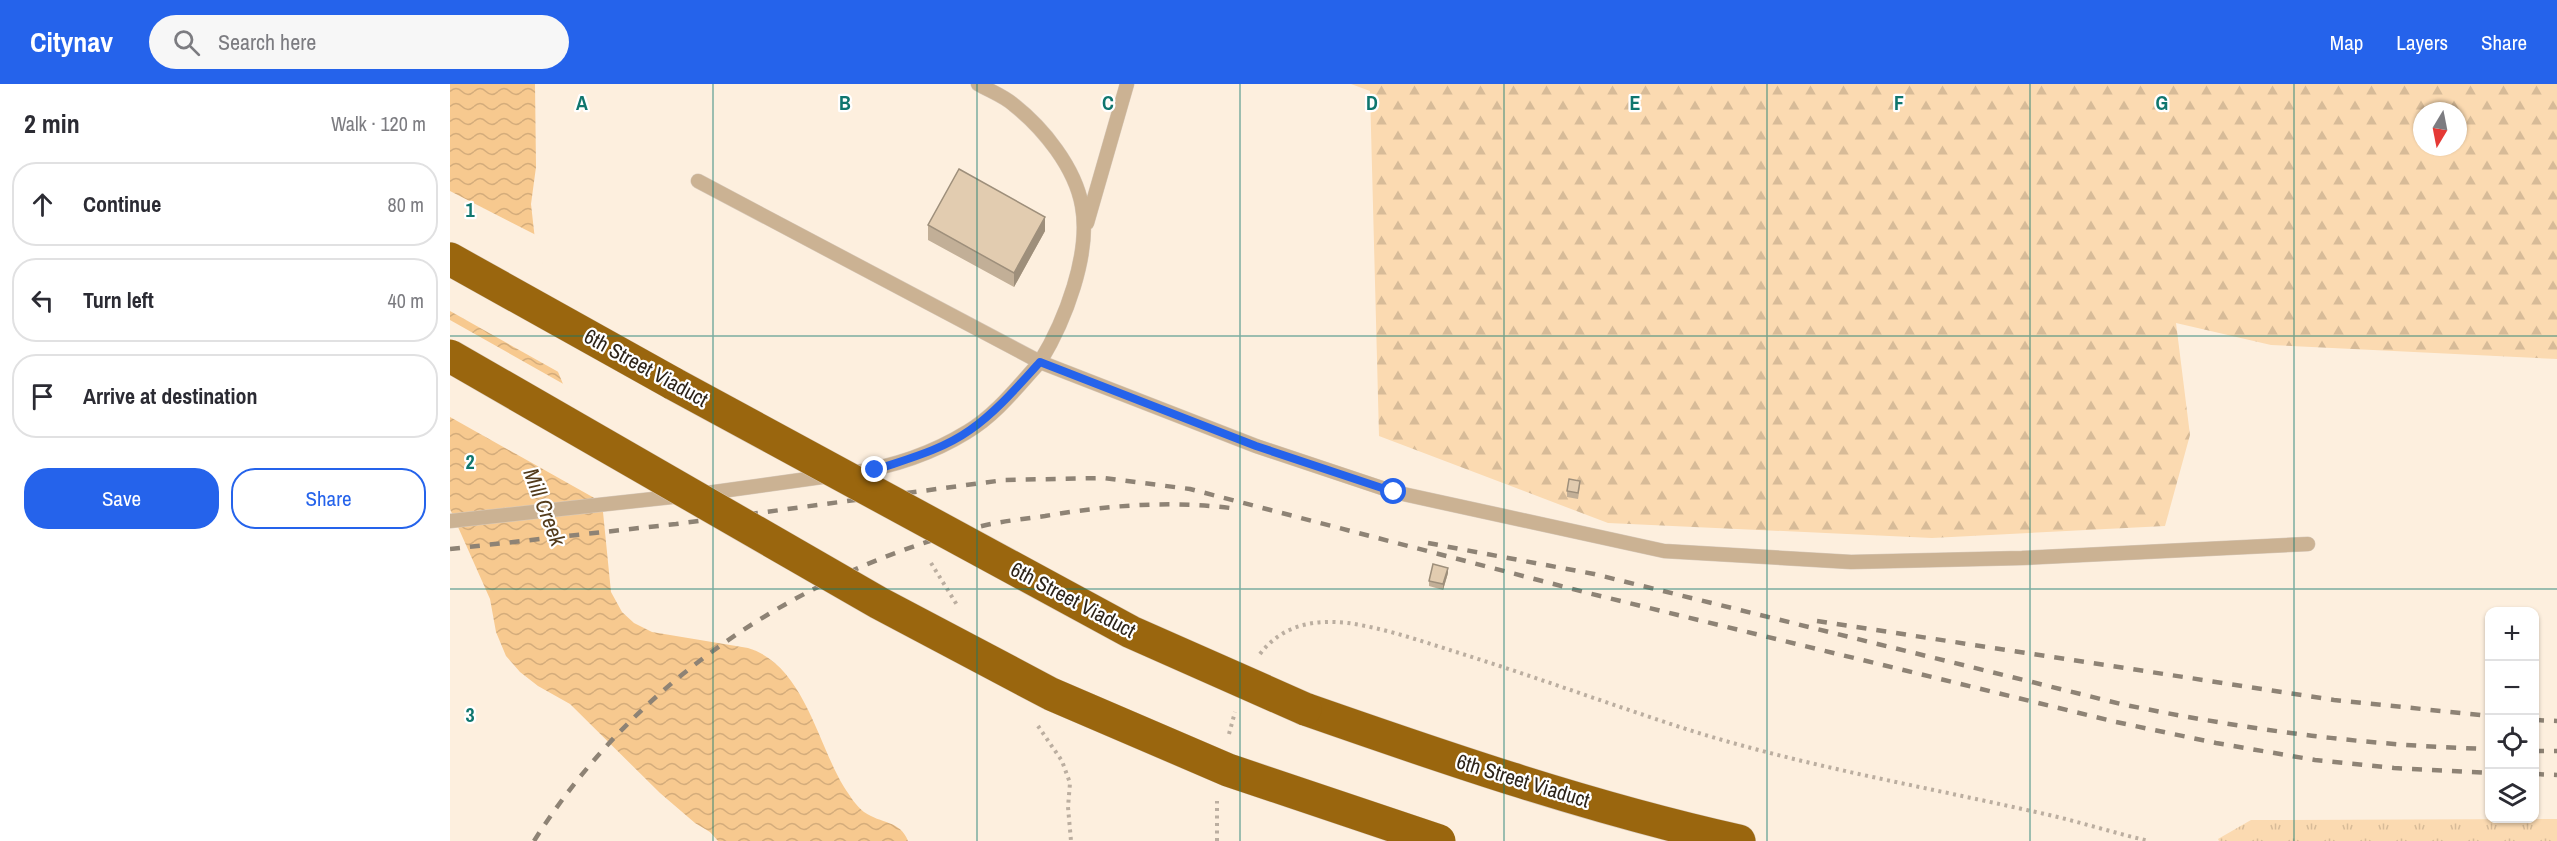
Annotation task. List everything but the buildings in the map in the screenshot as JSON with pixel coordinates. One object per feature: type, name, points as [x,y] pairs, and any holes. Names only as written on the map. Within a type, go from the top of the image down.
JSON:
[{"type":"highway","name":"6th Street Viaduct","points":[[450,259],[694,395],[1131,632],[1305,709],[1516,781],[1693,831],[1739,841]]},
{"type":"highway","points":[[450,356],[879,603],[1051,694],[1228,770],[1439,841]]},
{"type":"lane","points":[[978,84],[1013,104],[1043,133],[1069,171],[1082,205],[1083,237]]},
{"type":"lane","points":[[450,521],[665,498],[875,470],[930,451],[969,431],[999,407],[1040,362],[1055,338],[1064,315],[1083,237],[1127,84]]},
{"type":"lane","points":[[698,181],[1040,362],[1256,446],[1394,492],[1664,551],[1851,562],[2022,558],[2308,544]]},
{"type":"path","points":[[1259,656],[1280,634],[1295,627],[1326,622],[1363,626],[1490,663],[1687,729],[1763,751],[1854,773],[2031,810],[2149,841]]},
{"type":"path","points":[[1227,741],[1236,708]]},
{"type":"path","points":[[1070,783],[1068,807],[1071,841]]},
{"type":"path","points":[[1217,841],[1218,795]]},
{"type":"green space","points":[[1351,84],[2557,84],[2557,359],[2271,345],[2176,323],[2190,435],[2165,526],[1932,538],[1608,523],[1379,436],[1370,91]]},
{"type":"green space","points":[[2485,819],[2485,823],[2539,823],[2539,819],[2557,819],[2557,841],[2219,841],[2218,839],[2251,820]]},
{"type":"water","name":"Mill Creek","points":[[450,84],[535,84],[536,167],[531,204],[554,362],[599,472],[611,592],[622,612],[634,623],[652,632],[748,648],[767,657],[783,671],[796,688],[807,707],[834,769],[853,801],[870,816],[900,829],[908,841],[718,841],[710,832],[695,823],[660,793],[570,704],[538,686],[520,672],[506,656],[496,632],[490,599],[450,509]]},
{"type":"pier","points":[[450,191],[538,236],[557,361],[562,374],[450,311]]},
{"type":"pier","points":[[450,320],[567,386],[602,471],[605,504],[450,417]]},
{"type":"railway","points":[[450,549],[676,524],[1004,480],[1103,478],[1190,489],[1588,593],[2116,722],[2216,743],[2315,760],[2394,768],[2485,773]]},
{"type":"railway","points":[[534,841],[575,783],[621,731],[672,683],[727,641],[786,604],[849,572],[914,546],[1005,521],[1141,505],[1214,506],[1238,509]]},
{"type":"railway","points":[[1428,543],[1594,574],[2121,704],[2167,713],[2304,735],[2397,744],[2485,749]]},
{"type":"railway","points":[[1817,621],[2334,700],[2485,715]]},
{"type":"railway","points":[[2539,720],[2557,721]]},
{"type":"railway","points":[[2539,751],[2557,751]]},
{"type":"railway","points":[[2539,774],[2557,775]]},
{"type":"route","points":[[875,470],[930,451],[969,431],[999,407],[1040,362],[1256,446],[1394,492]]}]
